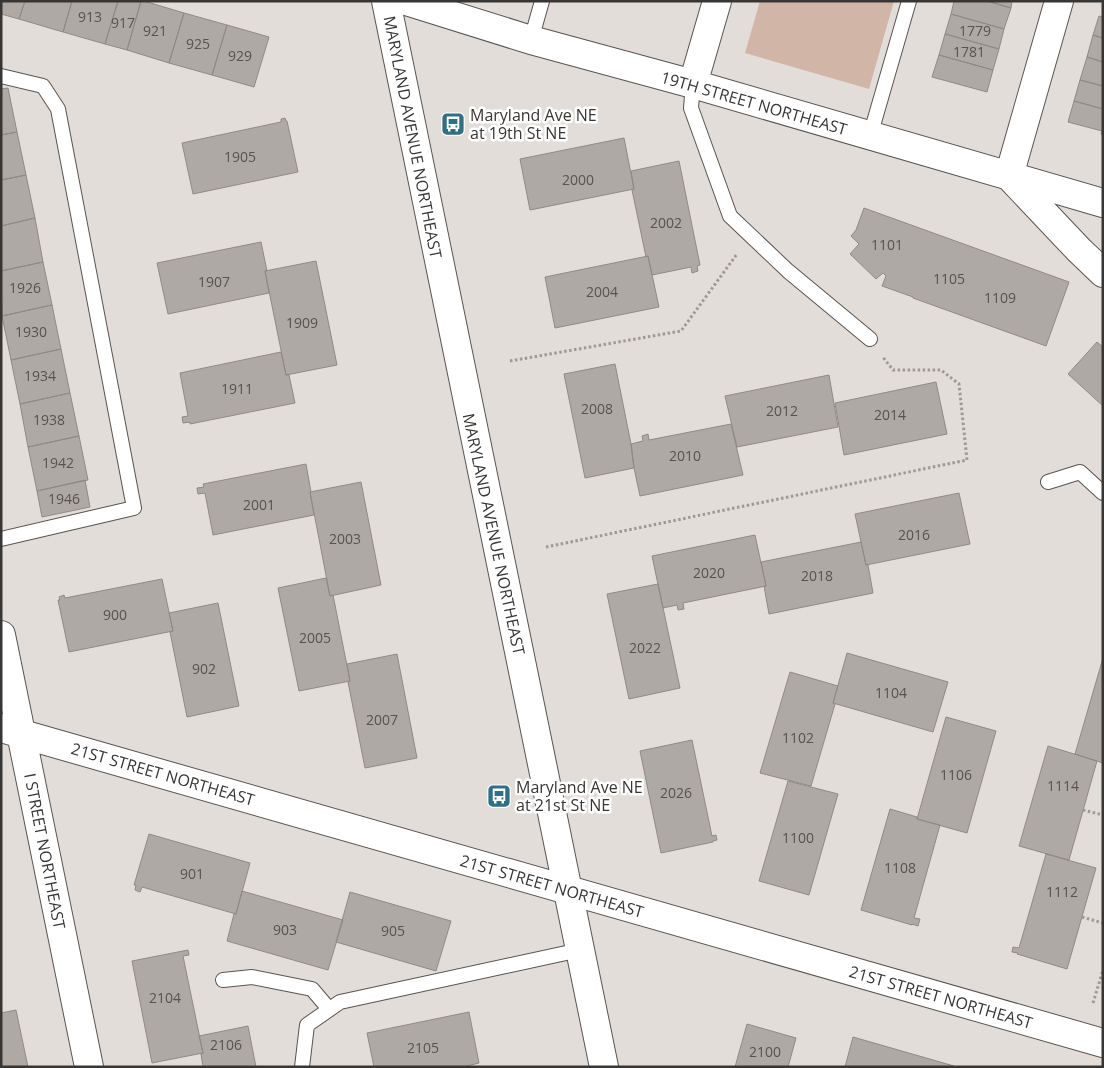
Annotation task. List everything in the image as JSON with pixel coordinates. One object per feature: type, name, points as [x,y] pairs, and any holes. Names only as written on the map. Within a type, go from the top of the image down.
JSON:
[{"type":"street","name":"MARYLAND AVENUE NORTHEAST","points":[[386,1],[604,1067]]},
{"type":"street","name":"19TH STREET NORTHEAST","points":[[406,1],[531,40],[693,84],[1103,202]]},
{"type":"street","points":[[693,84],[717,1]]},
{"type":"street","points":[[1059,1],[1009,176],[1103,273]]},
{"type":"street","name":"I STREET NORTHEAST","points":[[1,635],[11,731],[89,1067]]},
{"type":"street","name":"21ST STREET NORTHEAST","points":[[11,731],[1103,1043]]},
{"type":"lane","points":[[531,40],[542,1]]},
{"type":"lane","points":[[870,136],[909,1]]},
{"type":"lane","points":[[1,76],[43,86],[58,109],[134,508],[1,539]]},
{"type":"lane","points":[[693,84],[691,108],[730,216],[788,271],[870,340]]},
{"type":"lane","points":[[1048,482],[1080,472],[1103,493]]},
{"type":"lane","points":[[302,1067],[307,1025],[340,1002],[580,950]]},
{"type":"lane","points":[[224,980],[252,977],[312,989],[329,1009]]},
{"type":"path","points":[[510,361],[681,331],[751,236]]},
{"type":"path","points":[[546,546],[967,460],[959,384],[941,370],[893,370],[870,340]]},
{"type":"path","points":[[1083,810],[1103,816]]},
{"type":"path","points":[[1082,917],[1103,923]]},
{"type":"path","points":[[1093,1003],[1103,970]]},
{"type":"shaded area","points":[[760,1],[894,1],[869,89],[745,53]]},
{"type":"building","points":[[1,1],[25,1],[19,19],[1,14]]},
{"type":"building","points":[[25,1],[72,1],[63,32],[19,19]]},
{"type":"building","points":[[72,1],[118,1],[105,44],[63,32]]},
{"type":"building","points":[[118,1],[141,1],[127,50],[105,44]]},
{"type":"building","points":[[141,1],[184,13],[169,63],[127,50]]},
{"type":"building","points":[[954,1],[987,1],[1011,8],[1004,29],[951,14]]},
{"type":"building","points":[[987,1],[1012,1],[1011,8]]},
{"type":"building","points":[[184,13],[227,25],[212,75],[169,63]]},
{"type":"building","points":[[951,14],[1004,29],[999,49],[945,34]]},
{"type":"building","points":[[1099,16],[1103,17],[1103,38],[1093,35]]},
{"type":"building","points":[[227,25],[269,37],[254,87],[212,75]]},
{"type":"building","points":[[945,34],[999,49],[993,70],[939,55]]},
{"type":"building","points":[[1093,35],[1103,38],[1103,62],[1087,57]]},
{"type":"building","points":[[939,55],[993,70],[987,92],[932,77]]},
{"type":"building","points":[[1087,57],[1103,62],[1103,86],[1080,80]]},
{"type":"building","points":[[1080,80],[1103,86],[1103,109],[1074,101]]},
{"type":"building","points":[[8,88],[17,132],[1,135],[1,89]]},
{"type":"building","points":[[1074,101],[1103,109],[1103,135],[1101,134],[1102,131],[1068,122]]},
{"type":"building","points":[[285,118],[298,172],[193,194],[182,143],[281,122],[281,119]]},
{"type":"building","points":[[17,132],[26,175],[1,180],[1,135]]},
{"type":"building","points":[[624,138],[634,189],[530,210],[520,159]]},
{"type":"building","points":[[679,161],[700,265],[697,266],[698,271],[692,273],[691,267],[652,275],[648,256],[646,257],[632,190],[634,189],[631,171]]},
{"type":"building","points":[[26,175],[35,218],[1,226],[1,180]]},
{"type":"building","points":[[864,208],[1069,282],[1046,346],[882,286],[886,276],[883,273],[876,279],[850,254],[859,244],[851,236],[856,230]]},
{"type":"building","points":[[35,218],[43,262],[1,271],[1,226]]},
{"type":"building","points":[[261,242],[269,293],[168,314],[157,263]]},
{"type":"building","points":[[648,256],[659,307],[555,328],[545,277]]},
{"type":"building","points":[[316,261],[337,365],[286,375],[265,271]]},
{"type":"building","points":[[43,262],[52,305],[2,316],[1,271]]},
{"type":"building","points":[[52,305],[61,349],[11,360],[2,316]]},
{"type":"building","points":[[1097,342],[1103,347],[1103,406],[1068,374]]},
{"type":"building","points":[[61,349],[70,393],[20,404],[11,360]]},
{"type":"building","points":[[281,352],[286,375],[289,375],[295,403],[190,424],[190,422],[183,423],[182,417],[188,416],[180,373]]},
{"type":"building","points":[[615,364],[634,468],[585,478],[564,374]]},
{"type":"building","points":[[829,375],[838,427],[737,447],[725,396]]},
{"type":"building","points":[[936,382],[947,434],[844,455],[835,403]]},
{"type":"building","points":[[70,393],[79,436],[28,447],[20,404]]},
{"type":"building","points":[[731,424],[743,475],[640,496],[631,444],[643,441],[642,436],[648,434],[649,440]]},
{"type":"building","points":[[79,436],[88,480],[37,491],[28,447]]},
{"type":"building","points":[[306,464],[314,515],[213,535],[205,493],[198,494],[197,488],[204,487],[203,484]]},
{"type":"building","points":[[85,480],[90,507],[42,517],[37,491]]},
{"type":"building","points":[[361,482],[381,585],[330,596],[310,492]]},
{"type":"building","points":[[959,493],[970,544],[866,565],[855,514]]},
{"type":"building","points":[[755,535],[766,586],[683,603],[684,609],[678,610],[677,605],[663,608],[652,556]]},
{"type":"building","points":[[861,542],[866,565],[868,565],[873,593],[769,614],[761,562]]},
{"type":"building","points":[[326,578],[330,596],[333,595],[350,681],[299,691],[278,588]]},
{"type":"building","points":[[162,579],[173,631],[69,652],[58,600],[60,600],[59,597],[64,595],[65,598]]},
{"type":"building","points":[[658,584],[680,688],[629,699],[607,594]]},
{"type":"building","points":[[218,603],[239,706],[187,717],[170,632],[173,631],[169,613]]},
{"type":"building","points":[[847,653],[948,682],[933,732],[833,703]]},
{"type":"building","points":[[397,654],[417,758],[365,768],[348,682],[350,681],[347,664]]},
{"type":"building","points":[[1103,658],[1103,763],[1075,754]]},
{"type":"building","points":[[790,672],[838,686],[833,703],[835,704],[811,786],[760,773]]},
{"type":"building","points":[[946,717],[996,731],[967,833],[917,819]]},
{"type":"building","points":[[692,740],[712,836],[716,835],[717,840],[661,853],[640,751]]},
{"type":"building","points":[[1048,746],[1097,761],[1069,860],[1019,846]]},
{"type":"building","points":[[788,781],[838,794],[809,895],[759,881]]},
{"type":"building","points":[[890,809],[940,825],[914,918],[920,919],[918,926],[861,910]]},
{"type":"building","points":[[149,834],[250,863],[236,914],[142,887],[140,892],[135,890],[136,885],[134,885]]},
{"type":"building","points":[[1046,854],[1096,868],[1067,969],[1012,952],[1013,947],[1019,948]]},
{"type":"building","points":[[242,891],[343,920],[328,970],[227,941]]},
{"type":"building","points":[[350,892],[451,921],[436,971],[336,942]]},
{"type":"building","points":[[188,950],[189,955],[183,956],[203,1053],[152,1063],[132,961]]},
{"type":"building","points":[[16,1010],[28,1067],[1,1067],[1,1013]]},
{"type":"building","points":[[469,1012],[479,1063],[463,1067],[374,1067],[367,1033]]},
{"type":"building","points":[[747,1024],[796,1038],[788,1067],[735,1067]]},
{"type":"building","points":[[248,1026],[256,1067],[203,1067],[201,1054],[203,1053],[199,1036]]},
{"type":"building","points":[[853,1037],[954,1066],[954,1067],[845,1067]]},
{"type":"place","name":"Maryland Ave NE at 19th St NE","points":[[453,124]]},
{"type":"place","name":"Maryland Ave NE at 21st St NE","points":[[499,796]]}]
